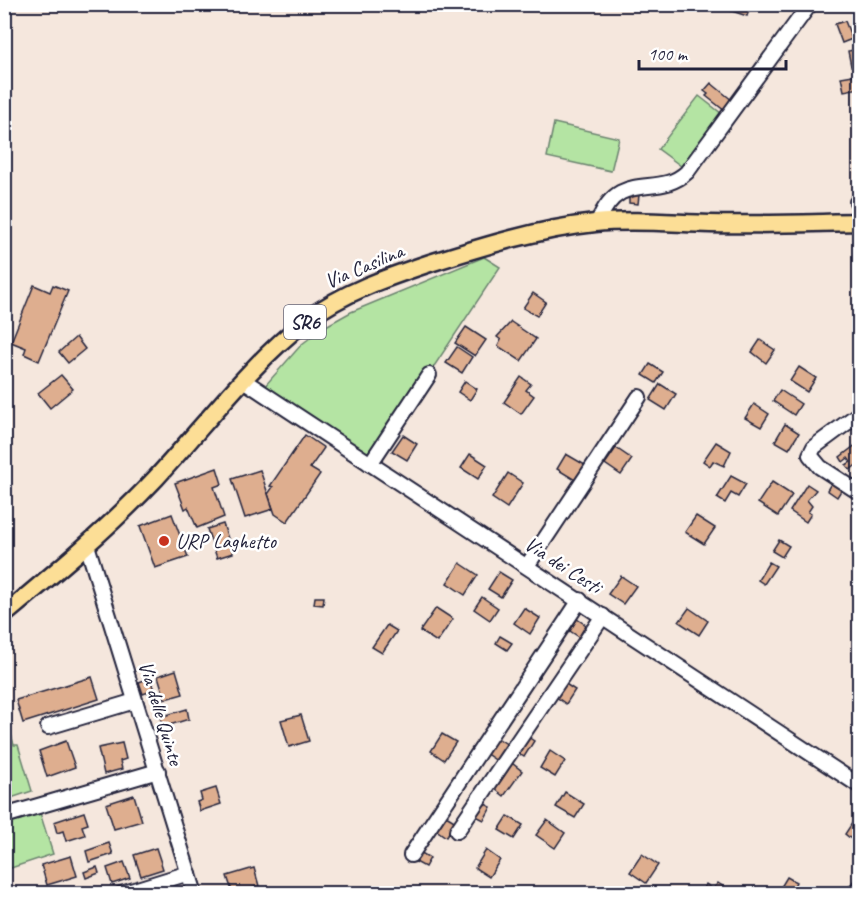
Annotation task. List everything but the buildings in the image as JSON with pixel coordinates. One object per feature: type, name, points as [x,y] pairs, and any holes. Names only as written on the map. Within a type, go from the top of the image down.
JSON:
[{"type":"main road","name":"Via Casilina","points":[[4,615],[87,545],[148,487],[243,380],[275,348],[310,318],[340,299],[366,287],[474,250],[543,232],[598,222],[765,225],[860,222]]},
{"type":"street","points":[[598,222],[608,205],[622,192],[633,187],[670,183],[687,172],[810,4]]},
{"type":"street","points":[[369,464],[429,375]]},
{"type":"street","name":"Via dei Cesti","points":[[243,380],[860,786]]},
{"type":"street","points":[[527,566],[639,397]]},
{"type":"street","points":[[860,413],[814,447],[810,455],[820,467],[860,493]]},
{"type":"street","name":"Via delle Quinte","points":[[87,545],[195,894]]},
{"type":"street","points":[[411,855],[580,600]]},
{"type":"street","points":[[457,831],[603,616]]},
{"type":"street","points":[[48,727],[135,701]]},
{"type":"street","points":[[4,816],[158,771]]},
{"type":"street","points":[[122,894],[189,873]]},
{"type":"street","points":[[854,894],[860,886]]},
{"type":"green space","points":[[699,96],[722,114],[681,166],[658,149]]},
{"type":"green space","points":[[554,123],[619,138],[611,171],[547,157]]},
{"type":"green space","points":[[484,257],[500,267],[373,458],[263,388],[302,344],[326,326],[351,312]]},
{"type":"green space","points":[[5,712],[14,745],[18,745],[32,791],[5,800]]},
{"type":"green space","points":[[40,813],[53,854],[5,870],[5,825]]},
{"type":"place","name":"URP Laghetto","points":[[164,541]]}]
